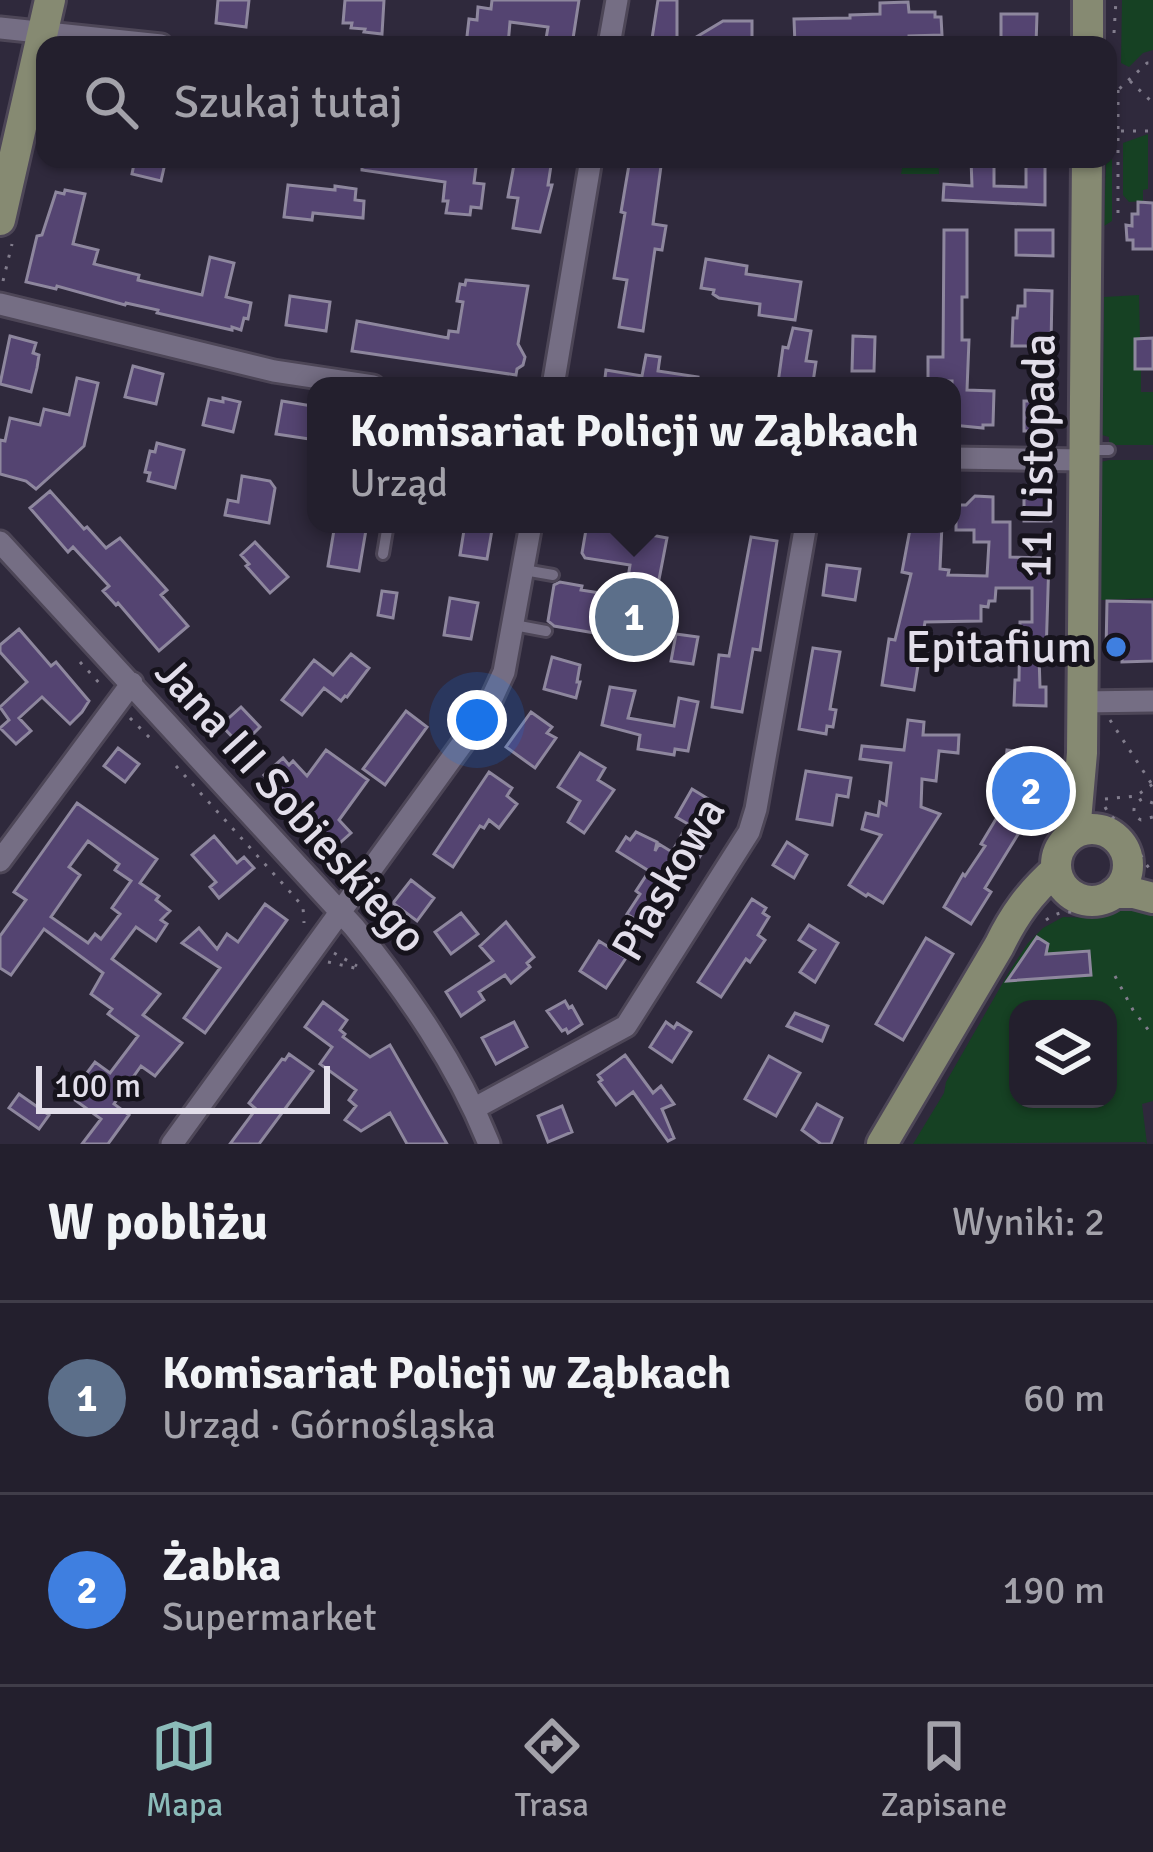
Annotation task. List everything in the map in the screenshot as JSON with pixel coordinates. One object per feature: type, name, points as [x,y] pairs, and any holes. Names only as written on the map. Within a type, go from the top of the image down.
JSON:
[{"type":"street","points":[[42,36],[50,0]]},
{"type":"street","points":[[611,36],[617,0]]},
{"type":"street","points":[[1088,0],[1088,36]]},
{"type":"street","points":[[0,28],[79,36]]},
{"type":"street","points":[[0,220],[36,63]]},
{"type":"street","points":[[555,377],[589,168]]},
{"type":"street","name":"11 Listopada","points":[[1087,168],[1094,709],[1082,753],[1088,831]]},
{"type":"street","points":[[0,304],[314,377]]},
{"type":"street","points":[[961,458],[1092,453]]},
{"type":"street","points":[[172,1144],[486,711],[504,673],[530,533]]},
{"type":"street","name":"Piaskowa","points":[[475,1108],[626,1026],[749,832],[804,533]]},
{"type":"street","name":"Jana III Sobieskiego","points":[[0,542],[341,913],[399,983],[475,1108],[489,1144]]},
{"type":"street","points":[[0,861],[131,683]]},
{"type":"street","points":[[1094,709],[1153,700]]},
{"type":"street","points":[[1064,882],[1059,848],[1088,831],[1115,837],[1140,865],[1139,873],[1153,881]]},
{"type":"street","points":[[1114,893],[1140,865]]},
{"type":"street","points":[[882,1144],[1014,915],[1034,890],[1064,882],[1095,901],[1114,893],[1153,898]]},
{"type":"lane","points":[[382,554],[386,533]]},
{"type":"lane","points":[[524,570],[553,575]]},
{"type":"lane","points":[[514,625],[546,631]]},
{"type":"path","points":[[1118,220],[1118,90],[1153,63]]},
{"type":"path","points":[[1129,80],[1153,103]]},
{"type":"path","points":[[1118,131],[1149,130]]},
{"type":"path","points":[[76,657],[106,691],[105,697],[163,752]]},
{"type":"path","points":[[1094,709],[1152,784],[1134,806],[1136,817],[1144,821],[1153,817]]},
{"type":"path","points":[[175,765],[292,894],[304,912],[303,930],[361,969]]},
{"type":"path","points":[[1140,865],[1144,864],[1127,832],[1102,800],[1137,798],[1153,803]]},
{"type":"path","points":[[1115,976],[1153,1036]]},
{"type":"green space","points":[[1122,0],[1153,0],[1153,50],[1129,67],[1121,63]]},
{"type":"green space","points":[[1148,134],[1148,189],[1143,190],[1143,201],[1129,202],[1123,195],[1123,143]]},
{"type":"green space","points":[[902,168],[939,168],[939,174],[901,174]]},
{"type":"green space","points":[[1106,168],[1112,168],[1112,221],[1104,226]]},
{"type":"green space","points":[[1139,295],[1135,368],[1141,369],[1141,392],[1153,392],[1153,445],[1109,445],[1109,437],[1102,435],[1104,297]]},
{"type":"green space","points":[[1153,460],[1153,598],[1100,600],[1101,462]]},
{"type":"green space","points":[[1126,909],[1153,916],[1153,1101],[1142,1104],[1147,1144],[913,1144],[1028,943],[1063,917],[1097,918]]},
{"type":"building","points":[[218,0],[249,0],[246,27],[216,23]]},
{"type":"building","points":[[345,0],[384,0],[382,34],[343,23]]},
{"type":"building","points":[[492,0],[579,0],[573,36],[546,36],[548,27],[510,22],[509,36],[467,36],[469,19],[477,20],[478,7],[491,9]]},
{"type":"building","points":[[658,0],[677,0],[677,36],[652,36]]},
{"type":"building","points":[[908,2],[909,12],[935,12],[935,17],[941,17],[942,35],[795,36],[794,19],[880,14],[880,3]]},
{"type":"building","points":[[1001,14],[1037,14],[1036,36],[1001,36]]},
{"type":"building","points":[[723,21],[752,21],[752,36],[698,36]]},
{"type":"building","points":[[133,168],[164,168],[161,181],[132,174]]},
{"type":"building","points":[[476,168],[474,183],[484,184],[481,208],[471,207],[470,215],[446,213],[445,182],[362,170]]},
{"type":"building","points":[[513,168],[551,168],[548,185],[552,185],[540,232],[513,228],[518,198],[508,197]]},
{"type":"building","points":[[628,168],[661,168],[653,224],[666,226],[662,250],[655,249],[643,331],[619,327],[627,280],[614,278],[625,213],[621,212]]},
{"type":"building","points":[[971,168],[994,168],[994,186],[1026,187],[1026,168],[1045,168],[1045,205],[943,200],[944,184],[972,186]]},
{"type":"building","points":[[288,185],[356,189],[355,200],[364,201],[363,218],[313,213],[312,220],[284,217]]},
{"type":"building","points":[[65,190],[85,194],[73,244],[98,250],[94,264],[202,295],[210,257],[234,263],[226,297],[251,303],[241,330],[26,282],[37,236],[42,235],[56,192],[64,194]]},
{"type":"building","points":[[1138,202],[1153,203],[1153,249],[1133,249],[1133,240],[1127,240],[1126,225],[1132,226]]},
{"type":"building","points":[[944,230],[967,230],[962,340],[969,340],[967,390],[994,391],[993,425],[961,426],[961,377],[928,377],[928,357],[943,357]]},
{"type":"building","points":[[1016,230],[1053,230],[1053,256],[1016,255]]},
{"type":"building","points":[[706,259],[747,266],[746,274],[801,282],[795,320],[759,315],[760,304],[719,298],[714,290],[701,288]]},
{"type":"building","points":[[466,280],[528,286],[518,344],[525,357],[516,375],[352,351],[357,321],[448,338],[449,331],[458,332],[463,302],[457,301],[460,284],[465,285]]},
{"type":"building","points":[[1025,290],[1052,291],[1051,346],[1012,346],[1013,318],[1017,318],[1018,306],[1025,306]]},
{"type":"building","points":[[290,296],[330,302],[326,331],[286,325]]},
{"type":"building","points":[[793,328],[811,331],[806,361],[816,362],[814,377],[779,377],[783,347],[788,348]]},
{"type":"building","points":[[10,336],[36,343],[33,353],[39,355],[31,392],[0,384]]},
{"type":"building","points":[[853,336],[875,337],[874,371],[852,371]]},
{"type":"building","points":[[1153,338],[1153,369],[1135,369],[1135,339]]},
{"type":"building","points":[[646,355],[660,357],[658,371],[698,377],[605,377],[606,370],[642,376]]},
{"type":"building","points":[[133,366],[163,374],[156,404],[125,397]]},
{"type":"building","points":[[77,378],[98,383],[84,446],[36,489],[0,474],[0,440],[5,441],[10,418],[40,425],[44,409],[69,415]]},
{"type":"building","points":[[223,398],[240,402],[233,432],[203,425],[209,399],[223,402]]},
{"type":"building","points":[[282,401],[307,405],[307,439],[276,434]]},
{"type":"building","points":[[1024,401],[1051,401],[1051,431],[1024,431]]},
{"type":"building","points":[[157,443],[184,450],[175,488],[148,481],[150,473],[145,472]]},
{"type":"building","points":[[242,476],[270,481],[275,488],[269,523],[225,515],[228,500],[238,502]]},
{"type":"building","points":[[1024,490],[1051,490],[1051,521],[1024,521]]},
{"type":"building","points":[[50,491],[106,548],[120,538],[167,590],[161,595],[188,626],[159,651],[103,591],[109,586],[73,547],[68,552],[30,508]]},
{"type":"building","points":[[975,496],[993,497],[993,522],[1010,522],[1010,557],[1049,558],[1046,655],[1039,655],[1046,706],[1014,705],[1020,622],[1032,622],[1032,588],[996,588],[995,601],[981,606],[981,621],[925,622],[914,690],[882,685],[889,639],[895,640],[911,574],[902,572],[909,533],[942,533],[940,569],[949,570],[948,575],[987,576],[989,542],[974,542],[974,530],[961,530],[961,505]]},
{"type":"building","points":[[334,533],[365,533],[359,571],[328,566]]},
{"type":"building","points":[[464,533],[491,533],[487,559],[460,555]]},
{"type":"building","points":[[585,533],[667,538],[656,595],[661,596],[645,655],[616,650],[618,637],[548,621],[554,585],[560,582],[625,597],[630,565],[585,558]]},
{"type":"building","points":[[751,537],[777,541],[760,650],[753,649],[742,712],[712,707],[719,655],[729,656]]},
{"type":"building","points":[[255,542],[288,577],[270,593],[241,555]]},
{"type":"building","points":[[827,565],[860,569],[855,600],[823,595]]},
{"type":"building","points":[[382,591],[397,593],[393,618],[378,615]]},
{"type":"building","points":[[450,598],[478,603],[471,639],[444,635]]},
{"type":"building","points":[[1107,601],[1153,602],[1153,661],[1122,662],[1115,653],[1106,652]]},
{"type":"building","points":[[19,629],[89,701],[70,724],[42,697],[19,718],[31,731],[16,744],[0,728],[9,720],[0,707],[27,682],[0,652],[0,645]]},
{"type":"building","points":[[676,634],[698,637],[693,664],[671,661]]},
{"type":"building","points":[[813,648],[840,652],[830,709],[836,710],[833,727],[827,726],[826,734],[799,729]]},
{"type":"building","points":[[351,654],[369,668],[341,701],[324,688],[302,715],[282,700],[314,660],[333,675]]},
{"type":"building","points":[[552,657],[580,665],[576,698],[544,689]]},
{"type":"building","points":[[610,687],[635,691],[628,718],[674,726],[679,698],[698,702],[688,751],[675,749],[674,755],[638,749],[640,735],[602,725]]},
{"type":"building","points":[[241,707],[260,727],[241,746],[221,725]]},
{"type":"building","points":[[406,711],[427,727],[385,785],[363,769]]},
{"type":"building","points":[[531,712],[552,727],[547,733],[556,738],[535,768],[506,747]]},
{"type":"building","points":[[908,720],[924,722],[923,735],[959,735],[958,753],[939,751],[936,781],[922,779],[921,807],[940,814],[883,903],[849,885],[881,835],[862,829],[866,813],[878,816],[880,802],[886,805],[891,763],[860,759],[862,746],[904,750]]},
{"type":"building","points":[[118,748],[139,764],[125,782],[104,766]]},
{"type":"building","points":[[326,750],[368,780],[339,820],[351,833],[333,849],[285,790],[281,793],[264,775],[283,758],[307,776]]},
{"type":"building","points":[[1007,750],[1045,754],[1040,802],[1002,798]]},
{"type":"building","points":[[580,753],[605,768],[598,780],[614,790],[584,833],[568,822],[580,801],[558,787]]},
{"type":"building","points":[[806,771],[851,778],[848,797],[837,795],[832,825],[797,819]]},
{"type":"building","points":[[489,772],[512,788],[507,796],[517,804],[499,828],[489,820],[484,828],[480,826],[453,867],[434,854]]},
{"type":"building","points":[[692,789],[720,806],[706,829],[714,834],[653,931],[627,914],[649,871],[617,851],[636,832],[657,842],[655,851],[659,844],[672,852],[688,824],[676,817]]},
{"type":"building","points":[[77,803],[157,859],[140,883],[170,911],[161,920],[167,924],[156,941],[136,927],[112,959],[160,994],[143,1015],[182,1043],[155,1076],[141,1066],[114,1104],[129,1115],[108,1144],[82,1144],[101,1119],[64,1092],[75,1076],[81,1081],[95,1062],[110,1073],[138,1036],[91,994],[103,973],[44,929],[11,975],[0,968],[0,936],[26,900],[14,892]],"holes":[[[88,841],[119,864],[115,870],[131,881],[112,908],[120,914],[101,939],[95,934],[88,943],[51,917],[80,875],[69,867]]]},
{"type":"building","points":[[1002,809],[1025,823],[985,888],[991,892],[971,924],[944,907],[985,846],[981,844]]},
{"type":"building","points":[[214,836],[237,863],[244,857],[254,868],[219,898],[210,887],[216,882],[192,855]]},
{"type":"building","points":[[787,842],[807,855],[794,878],[773,865]]},
{"type":"building","points":[[411,880],[434,898],[417,921],[393,903]]},
{"type":"building","points":[[752,899],[766,908],[763,913],[769,917],[758,935],[765,940],[721,997],[698,982]]},
{"type":"building","points":[[265,904],[287,920],[205,1033],[184,1018],[220,968],[182,943],[199,928],[217,949],[227,934],[238,942]]},
{"type":"building","points":[[461,913],[478,934],[451,954],[435,932]]},
{"type":"building","points":[[506,922],[534,957],[527,963],[530,967],[511,983],[505,975],[479,992],[484,1000],[461,1016],[446,992],[493,961],[480,946]]},
{"type":"building","points":[[809,925],[838,943],[815,982],[800,972],[815,950],[799,940]]},
{"type":"building","points":[[1037,937],[1048,944],[1046,954],[1089,951],[1091,975],[1007,981]]},
{"type":"building","points":[[926,938],[953,954],[903,1040],[876,1024]]},
{"type":"building","points":[[599,941],[626,958],[606,988],[580,971]]},
{"type":"building","points":[[565,1001],[582,1024],[568,1033],[547,1011]]},
{"type":"building","points":[[323,1002],[347,1020],[340,1030],[343,1037],[370,1057],[390,1045],[447,1144],[407,1144],[390,1113],[361,1131],[345,1120],[356,1106],[349,1100],[356,1090],[320,1064],[332,1047],[305,1027]]},
{"type":"building","points":[[795,1013],[828,1026],[822,1041],[787,1026]]},
{"type":"building","points":[[514,1022],[527,1047],[496,1064],[482,1038]]},
{"type":"building","points":[[666,1022],[691,1032],[672,1062],[650,1047]]},
{"type":"building","points":[[289,1054],[313,1071],[259,1144],[230,1144],[256,1109],[249,1103]]},
{"type":"building","points":[[625,1055],[653,1093],[661,1086],[674,1104],[662,1109],[674,1138],[668,1141],[633,1092],[616,1105],[599,1082],[598,1075]]},
{"type":"building","points":[[769,1056],[800,1073],[776,1116],[745,1099]]},
{"type":"building","points":[[19,1094],[49,1115],[39,1129],[9,1108]]},
{"type":"building","points":[[817,1104],[842,1118],[831,1144],[821,1144],[802,1130]]},
{"type":"building","points":[[562,1106],[572,1132],[548,1142],[538,1116]]},
{"type":"place","name":"Komisariat Policji w Ząbkach","points":[[634,617]]},
{"type":"place","name":"Epitafium","points":[[1116,647]]},
{"type":"place","name":"Żabka","points":[[1031,791]]}]
